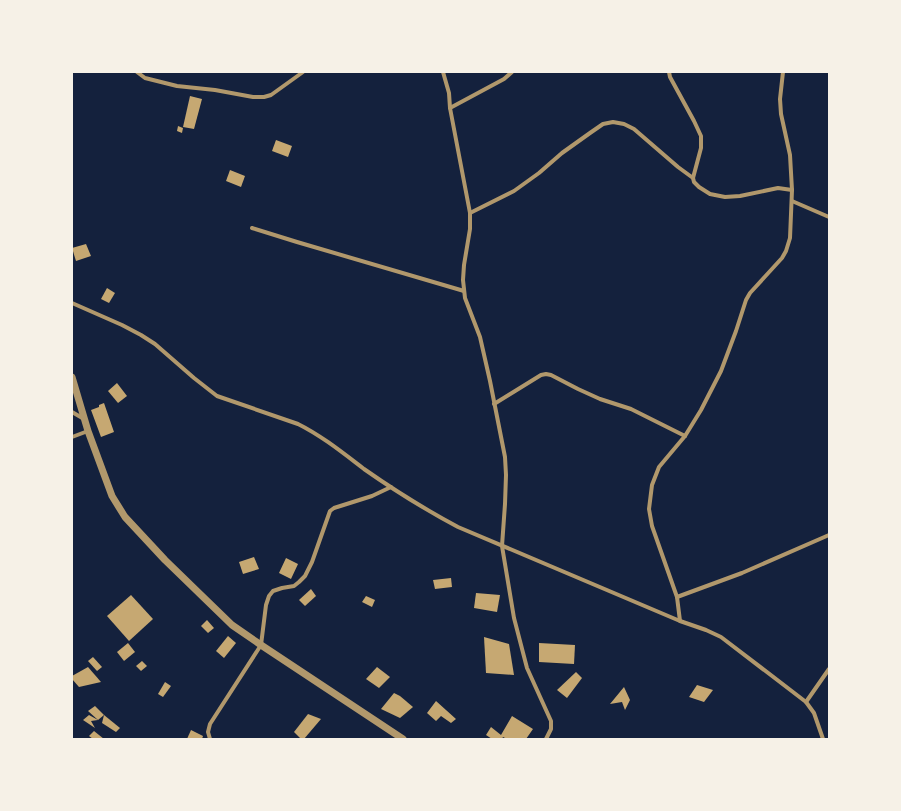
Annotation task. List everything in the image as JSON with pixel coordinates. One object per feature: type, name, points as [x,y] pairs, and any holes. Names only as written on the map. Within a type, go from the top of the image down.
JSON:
[{"type":"street","points":[[137,72],[145,78],[177,86],[215,90],[253,97],[264,97],[271,95],[303,72]]},
{"type":"street","points":[[443,72],[449,93],[450,108],[470,213],[470,229],[463,280],[465,298],[480,337],[505,457],[506,475],[502,546],[514,618],[527,668],[552,725],[546,739]]},
{"type":"street","points":[[450,108],[504,79],[512,72]]},
{"type":"street","points":[[669,72],[670,77],[701,136],[701,148],[693,178]]},
{"type":"street","points":[[680,621],[677,597],[652,526],[649,510],[652,485],[659,468],[686,436],[721,372],[750,292],[782,258],[786,251],[790,238],[792,190],[790,155],[781,114],[780,99],[783,72]]},
{"type":"street","points":[[470,213],[514,191],[590,132],[603,124],[613,122],[624,124],[634,129],[693,178],[694,182],[698,186],[710,194],[725,197],[740,196],[778,188],[792,190]]},
{"type":"street","points":[[792,201],[829,217]]},
{"type":"street","points":[[252,228],[464,290]]},
{"type":"street","points":[[72,303],[142,335],[155,344],[217,396],[307,428],[392,487],[429,511],[458,527],[680,621],[706,630],[721,638],[806,702],[814,713],[823,739]]},
{"type":"street","points":[[494,404],[541,375],[552,375],[578,389],[600,399],[631,409],[686,436]]},
{"type":"street","points":[[72,377],[88,431],[112,496],[125,517],[164,560],[232,624],[260,645],[402,739]]},
{"type":"street","points":[[72,412],[85,419]]},
{"type":"street","points":[[72,437],[88,431]]},
{"type":"street","points":[[210,739],[208,732],[210,724],[260,645],[266,605],[269,596],[273,591],[294,586],[305,576],[312,562],[330,511],[334,508],[372,496],[392,487]]},
{"type":"street","points":[[677,597],[742,573],[829,535]]},
{"type":"street","points":[[806,702],[829,669]]},
{"type":"building","points":[[190,96],[202,99],[194,129],[183,127]]},
{"type":"building","points":[[178,126],[183,128],[182,133],[177,131]]},
{"type":"building","points":[[276,140],[292,146],[288,157],[272,151]]},
{"type":"building","points":[[230,170],[245,176],[241,187],[226,181]]},
{"type":"building","points":[[86,244],[91,256],[76,261],[72,248]]},
{"type":"building","points":[[107,288],[115,293],[109,303],[101,299]]},
{"type":"building","points":[[117,383],[127,396],[118,403],[108,391]]},
{"type":"building","points":[[104,403],[114,432],[101,437],[91,410]]},
{"type":"building","points":[[254,557],[259,569],[243,574],[239,562]]},
{"type":"building","points":[[286,558],[298,564],[291,579],[279,573]]},
{"type":"building","points":[[451,578],[452,587],[435,589],[433,580]]},
{"type":"building","points":[[311,589],[316,596],[305,606],[299,600]]},
{"type":"building","points":[[476,593],[500,595],[497,612],[474,608]]},
{"type":"building","points":[[131,595],[153,619],[129,641],[107,616]]},
{"type":"building","points":[[366,596],[375,600],[372,607],[362,602]]},
{"type":"building","points":[[207,620],[214,628],[208,633],[201,626]]},
{"type":"building","points":[[228,636],[236,643],[224,658],[216,651]]},
{"type":"building","points":[[484,637],[509,644],[514,675],[486,673]]},
{"type":"building","points":[[128,643],[135,652],[124,661],[117,652]]},
{"type":"building","points":[[539,643],[575,645],[574,664],[539,662]]},
{"type":"building","points":[[93,657],[102,667],[97,671],[88,661]]},
{"type":"building","points":[[142,661],[147,666],[141,671],[136,666]]},
{"type":"building","points":[[88,667],[101,682],[79,687],[72,679],[72,676]]},
{"type":"building","points":[[377,667],[390,677],[379,688],[366,679]]},
{"type":"building","points":[[576,672],[582,678],[567,698],[557,690]]},
{"type":"building","points":[[165,682],[171,686],[163,697],[158,694]]},
{"type":"building","points":[[697,685],[713,690],[704,702],[689,697]]},
{"type":"building","points":[[624,687],[630,700],[625,710],[622,702],[610,704]]},
{"type":"building","points":[[394,693],[413,707],[400,718],[381,709]]},
{"type":"building","points":[[436,701],[456,719],[451,723],[441,716],[436,721],[427,713]]},
{"type":"building","points":[[95,706],[104,715],[98,720],[88,711]]},
{"type":"building","points":[[308,714],[321,719],[304,739],[301,739],[294,732]]},
{"type":"building","points":[[89,715],[98,720],[91,721],[95,728],[83,720]]},
{"type":"building","points":[[104,715],[120,728],[116,732],[102,723]]},
{"type":"building","points":[[512,716],[533,729],[526,739],[507,739],[503,737],[502,739],[492,739],[486,735],[491,727],[501,735]]},
{"type":"building","points":[[191,730],[203,736],[202,739],[187,739]]},
{"type":"building","points":[[94,731],[104,739],[93,739],[89,736]]}]
